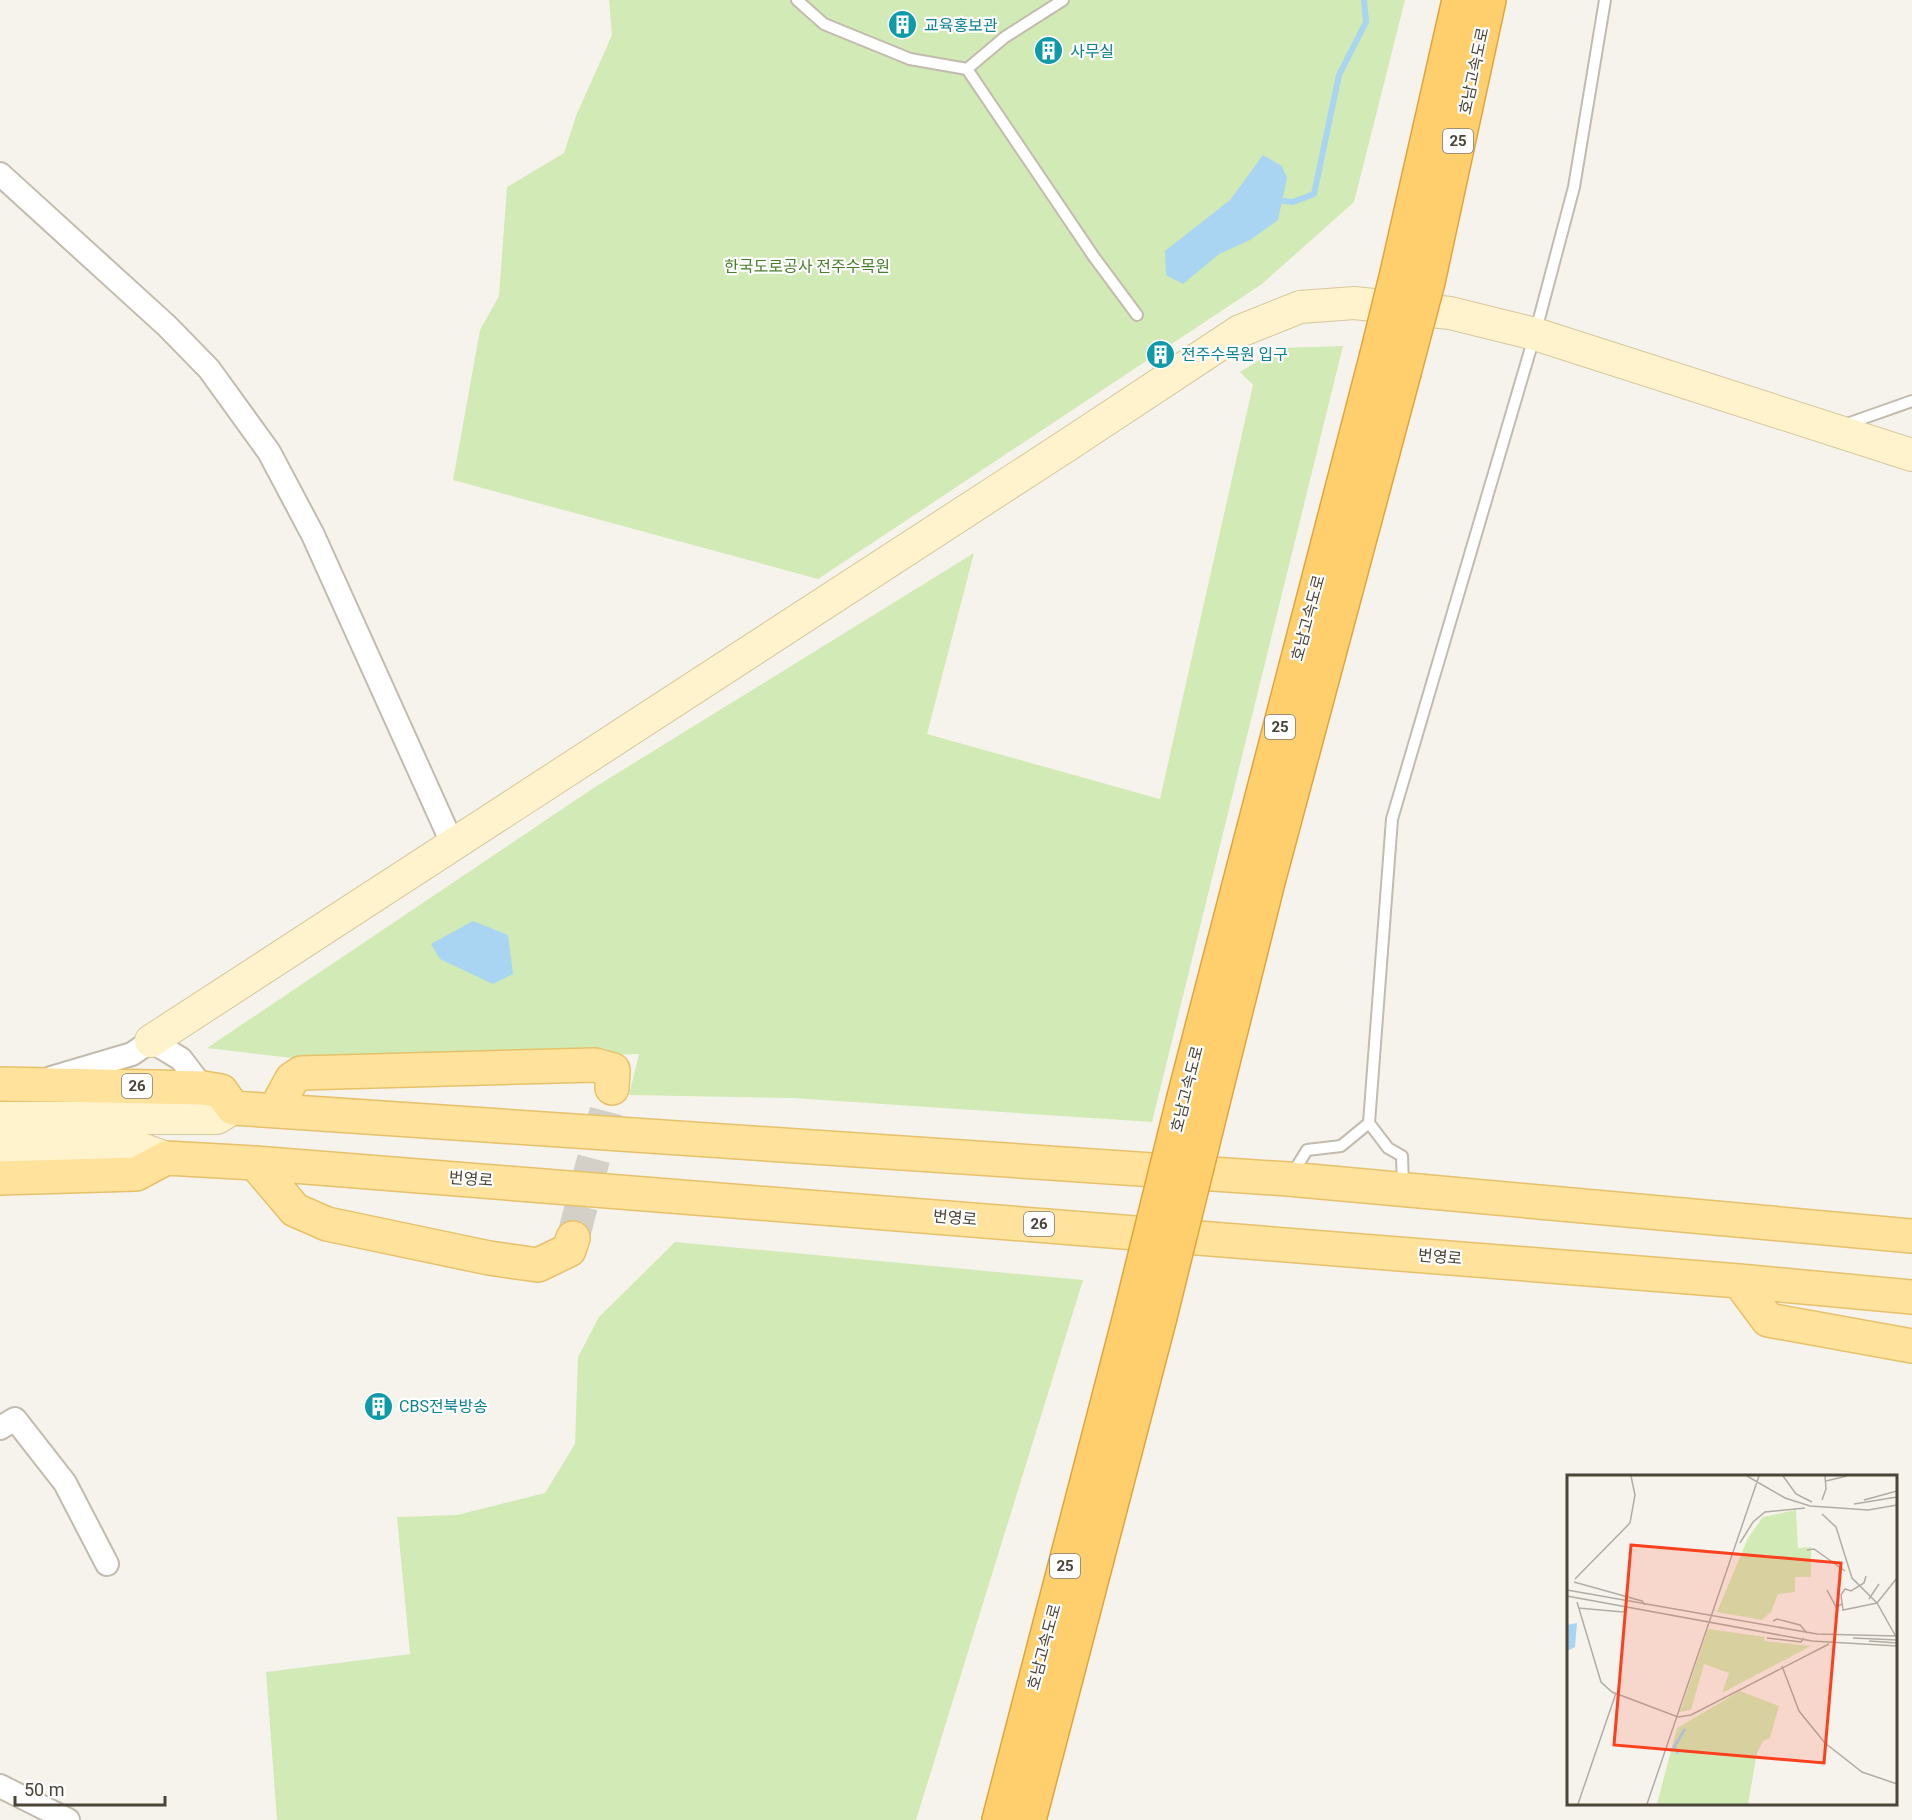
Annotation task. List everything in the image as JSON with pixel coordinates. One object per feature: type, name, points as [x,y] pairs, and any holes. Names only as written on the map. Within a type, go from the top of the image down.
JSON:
[{"type":"highway","name":"호남고속도로","points":[[1412,277],[1459,0]]},
{"type":"highway","name":"호남고속도로","points":[[1029,1820],[1145,1314],[1199,1100],[1412,277],[1489,0]]},
{"type":"highway","name":"호남고속도로","points":[[999,1820],[1014,1761],[1145,1314]]},
{"type":"highway","points":[[980,1820],[997,1780],[1014,1761]]},
{"type":"main road","points":[[275,1110],[292,1079],[301,1073],[595,1065],[614,1070],[612,1088]]},
{"type":"main road","name":"26","points":[[0,1084],[203,1088],[220,1091],[233,1108]]},
{"type":"main road","points":[[233,1108],[1288,1179],[1912,1236]]},
{"type":"main road","points":[[0,1178],[136,1174],[166,1158]]},
{"type":"main road","name":"번영로","points":[[166,1158],[255,1163],[1740,1281],[1912,1297]]},
{"type":"main road","points":[[255,1163],[295,1210],[327,1224],[489,1258],[538,1265],[569,1250],[573,1238]]},
{"type":"main road","points":[[1740,1281],[1768,1320],[1912,1346]]},
{"type":"street","points":[[0,174],[167,326],[202,362],[269,452],[323,555],[453,845]]},
{"type":"street","points":[[33,1083],[132,1054],[1240,331],[1300,307],[1354,303],[1450,314],[1536,334],[1912,455]]},
{"type":"street","points":[[151,1041],[181,1059],[203,1088]]},
{"type":"street","points":[[0,1118],[217,1118],[233,1108]]},
{"type":"street","name":"번영로","points":[[0,1146],[125,1143],[166,1158]]},
{"type":"street","points":[[0,1428],[15,1419],[58,1473],[107,1564]]},
{"type":"street","points":[[0,1786],[68,1820]]},
{"type":"lane","points":[[797,0],[824,24],[910,59],[967,69],[1094,257],[1137,315]]},
{"type":"lane","points":[[967,69],[1005,37],[1063,0]]},
{"type":"lane","points":[[1403,1190],[1402,1156],[1388,1148],[1369,1123],[1392,819],[1536,334],[1574,187],[1605,0]]},
{"type":"lane","points":[[1830,429],[1878,415],[1912,401]]},
{"type":"lane","points":[[1288,1179],[1307,1150],[1341,1146],[1369,1123]]},
{"type":"green space","name":"한국도로공사 전주수목원","points":[[609,0],[1405,0],[1354,202],[1262,284],[818,579],[453,480],[480,330],[499,296],[507,187],[564,153],[576,116],[612,35]]},
{"type":"green space","points":[[1343,346],[1152,1122],[793,1098],[629,1095],[639,1054],[326,1062],[207,1048],[595,787],[974,553],[927,734],[1160,799],[1253,385],[1240,372],[1278,348]]},
{"type":"green space","points":[[675,1242],[1083,1280],[916,1820],[277,1820],[266,1672],[410,1654],[397,1517],[457,1515],[545,1493],[575,1444],[578,1357],[599,1317]]},
{"type":"water","points":[[1263,155],[1282,166],[1287,178],[1278,220],[1250,240],[1219,254],[1183,284],[1166,275],[1165,251],[1230,200]]},
{"type":"water","points":[[473,921],[508,935],[513,974],[493,984],[440,959],[431,944]]},
{"type":"waterway","points":[[1284,201],[1293,202],[1314,194],[1339,75],[1366,22],[1364,0]]},
{"type":"tunnel","points":[[573,1238],[612,1088]]},
{"type":"place","name":"교육홍보관","points":[[903,25]]},
{"type":"place","name":"사무실","points":[[1049,51]]},
{"type":"place","name":"전주수목원 입구","points":[[1160,354]]},
{"type":"place","name":"CBS전북방송","points":[[378,1406]]}]
